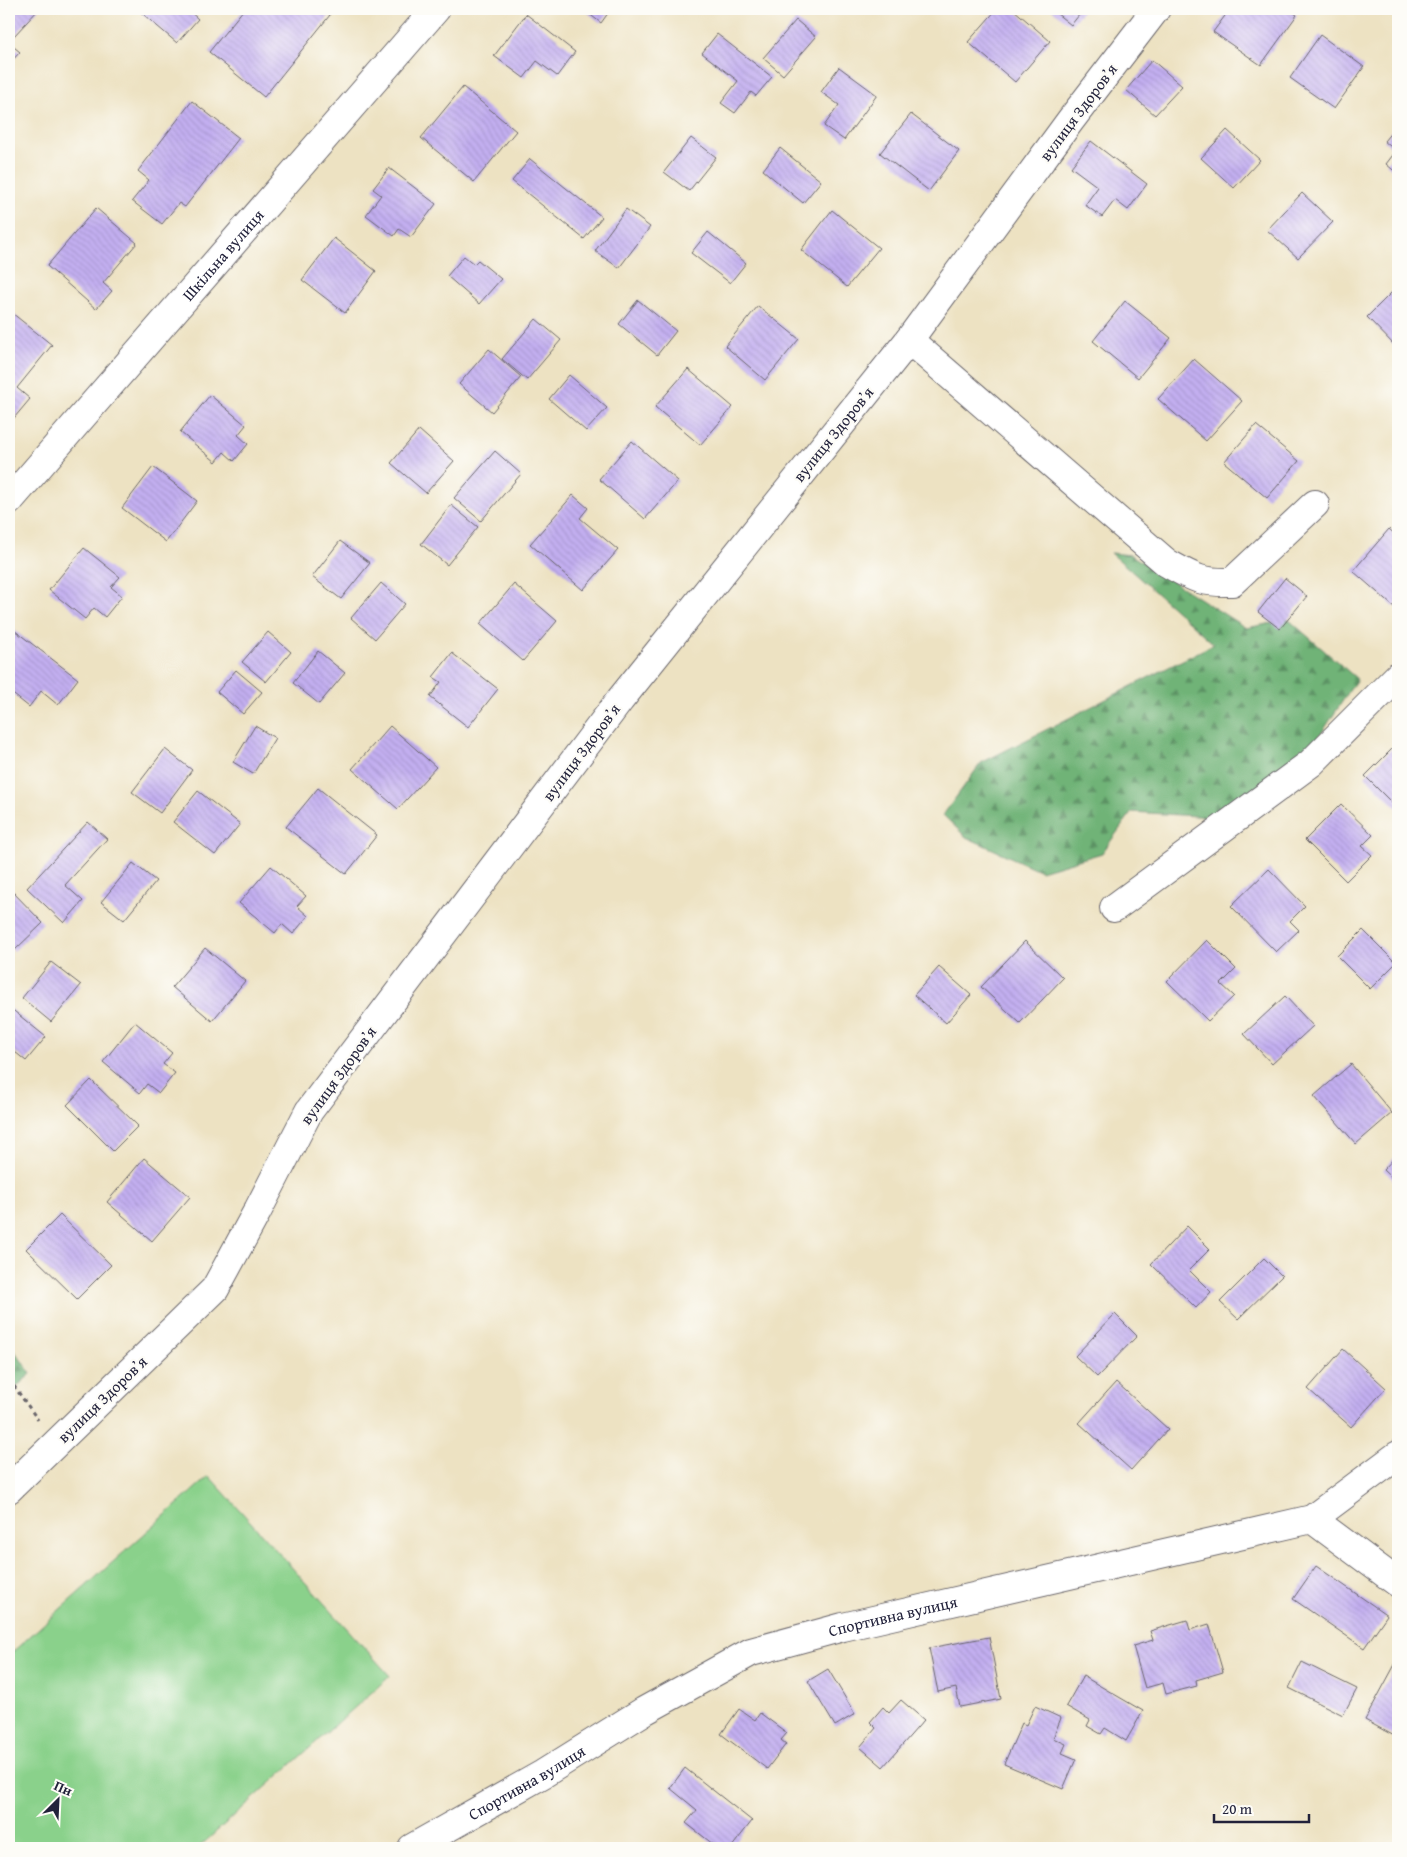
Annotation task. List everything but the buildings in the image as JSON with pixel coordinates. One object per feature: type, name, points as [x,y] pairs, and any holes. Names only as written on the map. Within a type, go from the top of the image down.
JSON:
[{"type":"street","name":"Шкільна вулиця","points":[[9,501],[436,9]]},
{"type":"street","name":"вулиця Здоровʼя","points":[[9,1489],[215,1289],[309,1111],[620,700],[909,340],[1070,121],[1156,9]]},
{"type":"street","points":[[909,340],[1167,564],[1196,579],[1232,582],[1315,504]]},
{"type":"street","points":[[1114,908],[1311,763],[1398,676]]},
{"type":"street","name":"Спортивна вулиця","points":[[412,1848],[543,1774],[644,1711],[751,1652],[844,1626],[1312,1520],[1398,1455]]},
{"type":"street","points":[[1312,1520],[1398,1583]]},
{"type":"path","points":[[9,1379],[36,1419],[64,1435]]},
{"type":"green space","points":[[1111,553],[1131,555],[1246,628],[1289,620],[1357,679],[1306,757],[1228,818],[1132,812],[1102,853],[1041,871],[966,837],[943,815],[981,763],[1214,644]]},
{"type":"green space","points":[[9,1343],[31,1374],[9,1393]]},
{"type":"green space","points":[[209,1476],[390,1676],[198,1848],[9,1848],[9,1655]]}]
